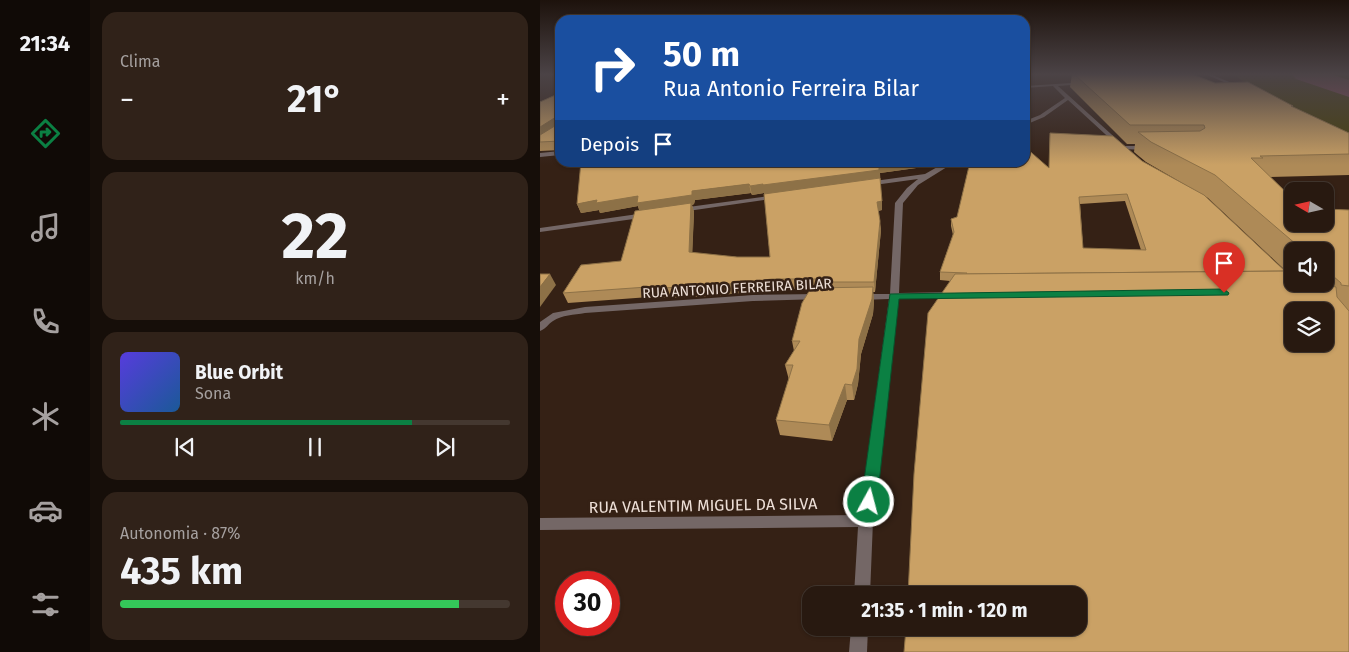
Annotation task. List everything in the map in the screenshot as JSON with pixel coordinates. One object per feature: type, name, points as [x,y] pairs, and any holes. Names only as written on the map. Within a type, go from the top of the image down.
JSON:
[{"type":"street","points":[[1030,121],[1042,116],[1059,104]]},
{"type":"street","points":[[1075,104],[1130,154]]},
{"type":"street","points":[[1124,148],[1151,148]]},
{"type":"street","points":[[540,155],[555,154]]},
{"type":"street","points":[[862,586],[866,521],[894,296],[900,203],[904,194],[912,186],[943,167]]},
{"type":"street","points":[[860,185],[928,175]]},
{"type":"street","points":[[676,211],[782,196]]},
{"type":"street","points":[[540,230],[656,214]]},
{"type":"street","name":"RUA ANTONIO FERREIRA BILAR","points":[[847,297],[963,295]]},
{"type":"street","name":"RUA ANTONIO FERREIRA BILAR","points":[[540,328],[547,320],[556,316],[585,310],[754,298],[828,297]]},
{"type":"street","name":"RUA VALENTIM MIGUEL DA SILVA","points":[[540,524],[866,521]]},
{"type":"street","points":[[858,652],[859,636]]},
{"type":"shaded area","points":[[1285,104],[1349,104],[1349,136],[1331,130]]},
{"type":"building","points":[[540,104],[555,104],[555,118],[540,127]]},
{"type":"building","points":[[1107,104],[1290,104],[1349,133],[1349,154],[1260,156],[1263,158],[1251,158],[1284,190],[1284,232],[1334,232],[1334,209],[1349,210],[1349,286],[1341,285],[1334,277],[1334,242],[1293,242],[1215,175],[1151,142],[1138,132],[1200,131],[1205,128],[1204,125],[1130,125]]},
{"type":"building","points":[[555,126],[555,141],[540,142],[540,135]]},
{"type":"building","points":[[1050,133],[1113,136],[1142,161],[1204,195],[1284,271],[966,274],[940,272],[954,232],[951,219],[957,217],[969,167],[1030,167],[1030,151],[1049,168]],"holes":[[[1127,194],[1146,250],[1083,248],[1079,197]]]},
{"type":"building","points":[[581,167],[879,167],[879,170],[763,185],[750,186],[749,184],[692,191],[692,195],[637,203],[638,196],[577,204]]},
{"type":"building","points":[[880,178],[882,201],[877,202],[880,221],[874,282],[817,282],[820,279],[772,279],[710,286],[660,288],[661,286],[563,293],[581,265],[621,261],[635,211],[691,203],[689,252],[737,257],[770,257],[764,194]]},
{"type":"building","points":[[1284,271],[1284,292],[1334,292],[1334,286],[1336,287],[1337,297],[1349,311],[1349,652],[904,652],[905,636],[1087,636],[1087,586],[908,586],[914,474],[928,313],[955,274]]},
{"type":"building","points":[[540,274],[550,274],[540,287]]},
{"type":"building","points":[[873,287],[872,299],[859,339],[857,369],[852,385],[845,384],[829,425],[776,420],[793,365],[785,365],[800,341],[792,341],[802,303],[811,288]]},
{"type":"route","points":[[869,502],[894,296],[1224,293]]}]
